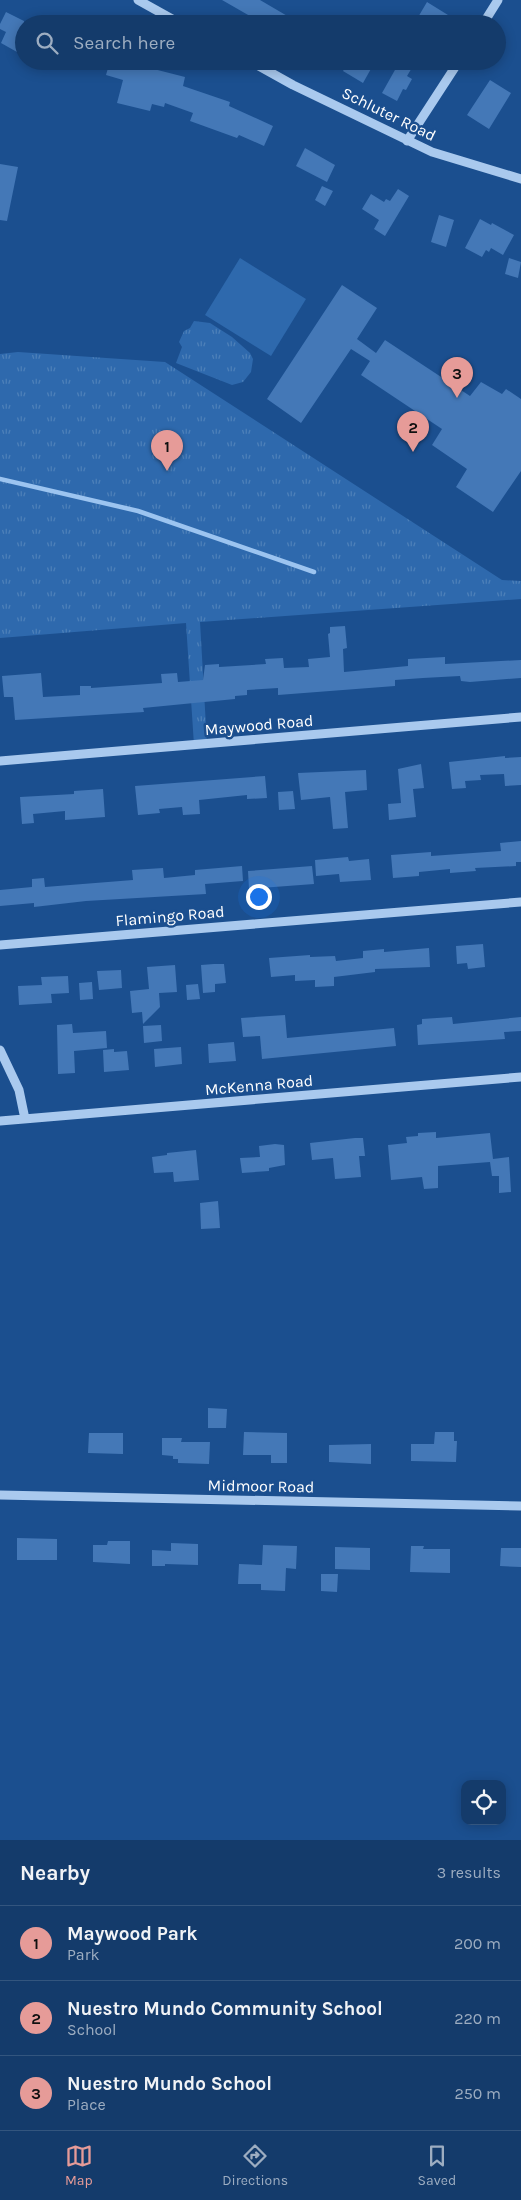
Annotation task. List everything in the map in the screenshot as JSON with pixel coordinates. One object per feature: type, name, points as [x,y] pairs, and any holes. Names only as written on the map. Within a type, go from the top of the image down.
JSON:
[{"type":"street","points":[[138,0],[165,15]]},
{"type":"street","points":[[489,15],[498,0]]},
{"type":"street","name":"Schluter Road","points":[[268,70],[407,141],[454,160],[521,179]]},
{"type":"street","points":[[407,141],[453,70]]},
{"type":"street","name":"Maywood Road","points":[[0,761],[521,717]]},
{"type":"street","name":"Flamingo Road","points":[[0,945],[521,902]]},
{"type":"street","points":[[0,1050],[19,1090],[25,1119]]},
{"type":"street","name":"McKenna Road","points":[[0,1121],[521,1077]]},
{"type":"street","name":"Midmoor Road","points":[[0,1495],[521,1506]]},
{"type":"green space","points":[[240,258],[306,299],[271,356],[205,315]]},
{"type":"green space","points":[[194,321],[210,323],[232,337],[250,353],[253,359],[251,372],[243,382],[232,385],[176,363],[182,347],[179,342],[184,331],[190,328]]},
{"type":"green space","points":[[18,352],[165,362],[502,580],[521,581],[521,599],[200,622],[207,744],[194,745],[186,623],[0,638],[0,354]]},
{"type":"building","points":[[222,0],[260,0],[286,15],[248,15]]},
{"type":"building","points":[[427,2],[448,15],[419,15]]},
{"type":"building","points":[[6,12],[15,16],[15,51],[1,43],[6,32],[0,29],[0,24]]},
{"type":"building","points":[[107,70],[158,70],[185,77],[183,86],[230,102],[229,106],[273,126],[264,146],[239,135],[237,138],[190,121],[193,113],[165,103],[164,107],[152,104],[150,111],[117,103],[123,80],[106,75]]},
{"type":"building","points":[[344,70],[370,70],[363,83]]},
{"type":"building","points":[[395,70],[411,70],[407,76],[412,79],[406,90],[403,89],[397,101],[382,93]]},
{"type":"building","points":[[490,80],[511,93],[489,129],[467,115]]},
{"type":"building","points":[[305,148],[335,165],[327,182],[296,166]]},
{"type":"building","points":[[0,164],[18,167],[7,221],[0,220]]},
{"type":"building","points":[[322,186],[333,191],[325,206],[315,200]]},
{"type":"building","points":[[398,189],[409,196],[385,236],[374,229],[379,220],[362,209],[371,194],[384,202],[386,199],[390,201]]},
{"type":"building","points":[[439,215],[454,220],[446,247],[431,242]]},
{"type":"building","points":[[480,219],[514,235],[503,255],[491,248],[489,252],[486,250],[482,257],[465,248]]},
{"type":"building","points":[[509,258],[521,262],[518,278],[505,274]]},
{"type":"building","points":[[342,285],[377,308],[357,339],[376,353],[385,340],[470,396],[481,382],[502,394],[506,389],[521,399],[521,471],[493,512],[456,487],[467,469],[432,445],[442,429],[361,375],[370,361],[351,349],[301,423],[267,399]]},
{"type":"building","points":[[345,626],[347,648],[343,649],[344,672],[408,666],[408,659],[445,657],[445,664],[521,660],[521,678],[470,682],[461,681],[460,676],[423,678],[395,680],[395,686],[278,695],[278,688],[247,690],[247,695],[235,696],[235,699],[143,708],[144,712],[15,720],[13,697],[4,697],[2,676],[41,673],[43,697],[80,695],[80,686],[91,686],[91,688],[162,683],[161,674],[177,673],[178,682],[203,680],[205,665],[219,664],[219,667],[266,664],[265,659],[283,658],[284,668],[309,667],[308,659],[330,657],[328,634],[330,633],[330,627]]},
{"type":"building","points":[[505,756],[505,758],[521,757],[521,785],[505,786],[504,774],[480,775],[481,780],[465,781],[466,788],[452,789],[449,762]]},
{"type":"building","points":[[421,764],[424,788],[413,789],[416,817],[389,820],[388,804],[401,803],[398,769]]},
{"type":"building","points":[[366,770],[367,790],[345,792],[348,828],[333,829],[330,797],[301,800],[298,773]]},
{"type":"building","points":[[265,776],[267,798],[247,799],[247,795],[199,800],[200,814],[183,815],[182,807],[159,809],[160,813],[138,815],[135,786]]},
{"type":"building","points":[[103,789],[105,817],[65,820],[65,811],[33,814],[34,823],[22,824],[20,797],[74,794],[74,791]]},
{"type":"building","points":[[293,791],[295,809],[279,810],[278,792]]},
{"type":"building","points":[[521,841],[521,862],[516,862],[516,866],[475,868],[476,871],[450,873],[450,869],[419,872],[419,876],[393,878],[391,855],[431,852],[431,856],[501,851],[500,843]]},
{"type":"building","points":[[348,857],[349,861],[369,859],[371,880],[340,882],[339,874],[316,876],[315,860]]},
{"type":"building","points":[[242,866],[243,881],[205,884],[206,894],[86,901],[34,907],[34,903],[0,906],[0,890],[32,887],[32,879],[44,878],[45,887],[133,880],[132,870],[163,868],[164,878],[195,875],[195,870]]},
{"type":"building","points":[[312,866],[314,884],[249,889],[248,871]]},
{"type":"building","points":[[483,944],[485,967],[468,969],[467,963],[457,964],[456,946]]},
{"type":"building","points":[[429,948],[430,967],[375,969],[375,972],[334,977],[334,986],[315,987],[315,980],[295,981],[295,975],[271,977],[269,958],[310,955],[310,957],[335,956],[336,961],[363,958],[363,951],[384,949],[384,952]]},
{"type":"building","points":[[224,964],[226,983],[215,984],[215,992],[203,993],[201,965]]},
{"type":"building","points":[[175,965],[177,992],[159,993],[160,1007],[143,1024],[142,1012],[132,1013],[130,991],[149,989],[147,967]]},
{"type":"building","points":[[121,970],[122,988],[99,990],[97,971]]},
{"type":"building","points":[[68,976],[69,993],[51,994],[52,1003],[19,1005],[18,986],[42,985],[41,977]]},
{"type":"building","points":[[92,982],[93,999],[80,1000],[79,983]]},
{"type":"building","points":[[198,984],[200,999],[187,1000],[186,985]]},
{"type":"building","points":[[285,1015],[287,1038],[394,1028],[396,1046],[262,1059],[260,1036],[243,1037],[241,1018]]},
{"type":"building","points":[[452,1017],[453,1024],[521,1017],[521,1031],[504,1032],[505,1039],[418,1045],[417,1025],[422,1024],[422,1019]]},
{"type":"building","points":[[72,1024],[73,1033],[106,1031],[107,1048],[74,1051],[75,1073],[58,1074],[57,1025]]},
{"type":"building","points":[[161,1025],[162,1041],[144,1043],[143,1026]]},
{"type":"building","points":[[234,1042],[236,1061],[209,1063],[208,1044]]},
{"type":"building","points":[[181,1047],[182,1064],[155,1067],[154,1049]]},
{"type":"building","points":[[114,1049],[114,1052],[127,1051],[129,1070],[104,1072],[103,1050]]},
{"type":"building","points":[[436,1132],[436,1138],[490,1133],[493,1159],[509,1157],[511,1192],[499,1193],[499,1176],[492,1176],[490,1162],[438,1166],[438,1188],[424,1189],[422,1177],[391,1180],[388,1145],[407,1143],[406,1137],[418,1136],[418,1133]]},
{"type":"building","points":[[363,1138],[365,1156],[359,1156],[361,1177],[335,1179],[333,1158],[312,1160],[310,1143]]},
{"type":"building","points":[[284,1145],[285,1165],[269,1168],[269,1171],[242,1173],[240,1158],[260,1157],[259,1146]]},
{"type":"building","points":[[196,1150],[199,1180],[174,1182],[173,1172],[154,1173],[152,1157],[167,1155],[167,1153]]},
{"type":"building","points":[[218,1201],[220,1228],[201,1229],[200,1203]]},
{"type":"building","points":[[208,1408],[227,1409],[226,1428],[208,1428]]},
{"type":"building","points":[[244,1432],[287,1433],[287,1463],[271,1463],[271,1455],[243,1455]]},
{"type":"building","points":[[435,1432],[454,1432],[454,1441],[457,1441],[456,1462],[411,1461],[411,1444],[434,1444]]},
{"type":"building","points":[[89,1433],[123,1433],[123,1454],[88,1453]]},
{"type":"building","points":[[162,1438],[182,1438],[181,1442],[210,1442],[209,1464],[178,1463],[178,1459],[173,1459],[173,1456],[162,1455]]},
{"type":"building","points":[[371,1444],[371,1464],[329,1462],[329,1445]]},
{"type":"building","points":[[17,1538],[57,1539],[57,1560],[17,1560]]},
{"type":"building","points":[[108,1541],[130,1541],[130,1564],[93,1562],[93,1545],[107,1545]]},
{"type":"building","points":[[171,1543],[198,1544],[198,1565],[165,1564],[165,1566],[152,1566],[152,1550],[171,1551]]},
{"type":"building","points":[[263,1545],[297,1546],[296,1569],[286,1568],[285,1591],[261,1590],[261,1584],[238,1584],[239,1564],[262,1565]]},
{"type":"building","points":[[411,1546],[424,1546],[423,1549],[450,1549],[450,1573],[410,1572]]},
{"type":"building","points":[[335,1547],[370,1548],[370,1570],[335,1569]]},
{"type":"building","points":[[501,1548],[521,1548],[521,1567],[500,1566]]},
{"type":"building","points":[[321,1574],[338,1574],[337,1592],[321,1591]]},
{"type":"waterway","points":[[0,479],[138,511],[314,572]]},
{"type":"place","name":"Nuestro Mundo School","points":[[457,398]]},
{"type":"place","name":"Nuestro Mundo Community School","points":[[413,452]]},
{"type":"place","name":"Maywood Park","points":[[167,471]]}]
